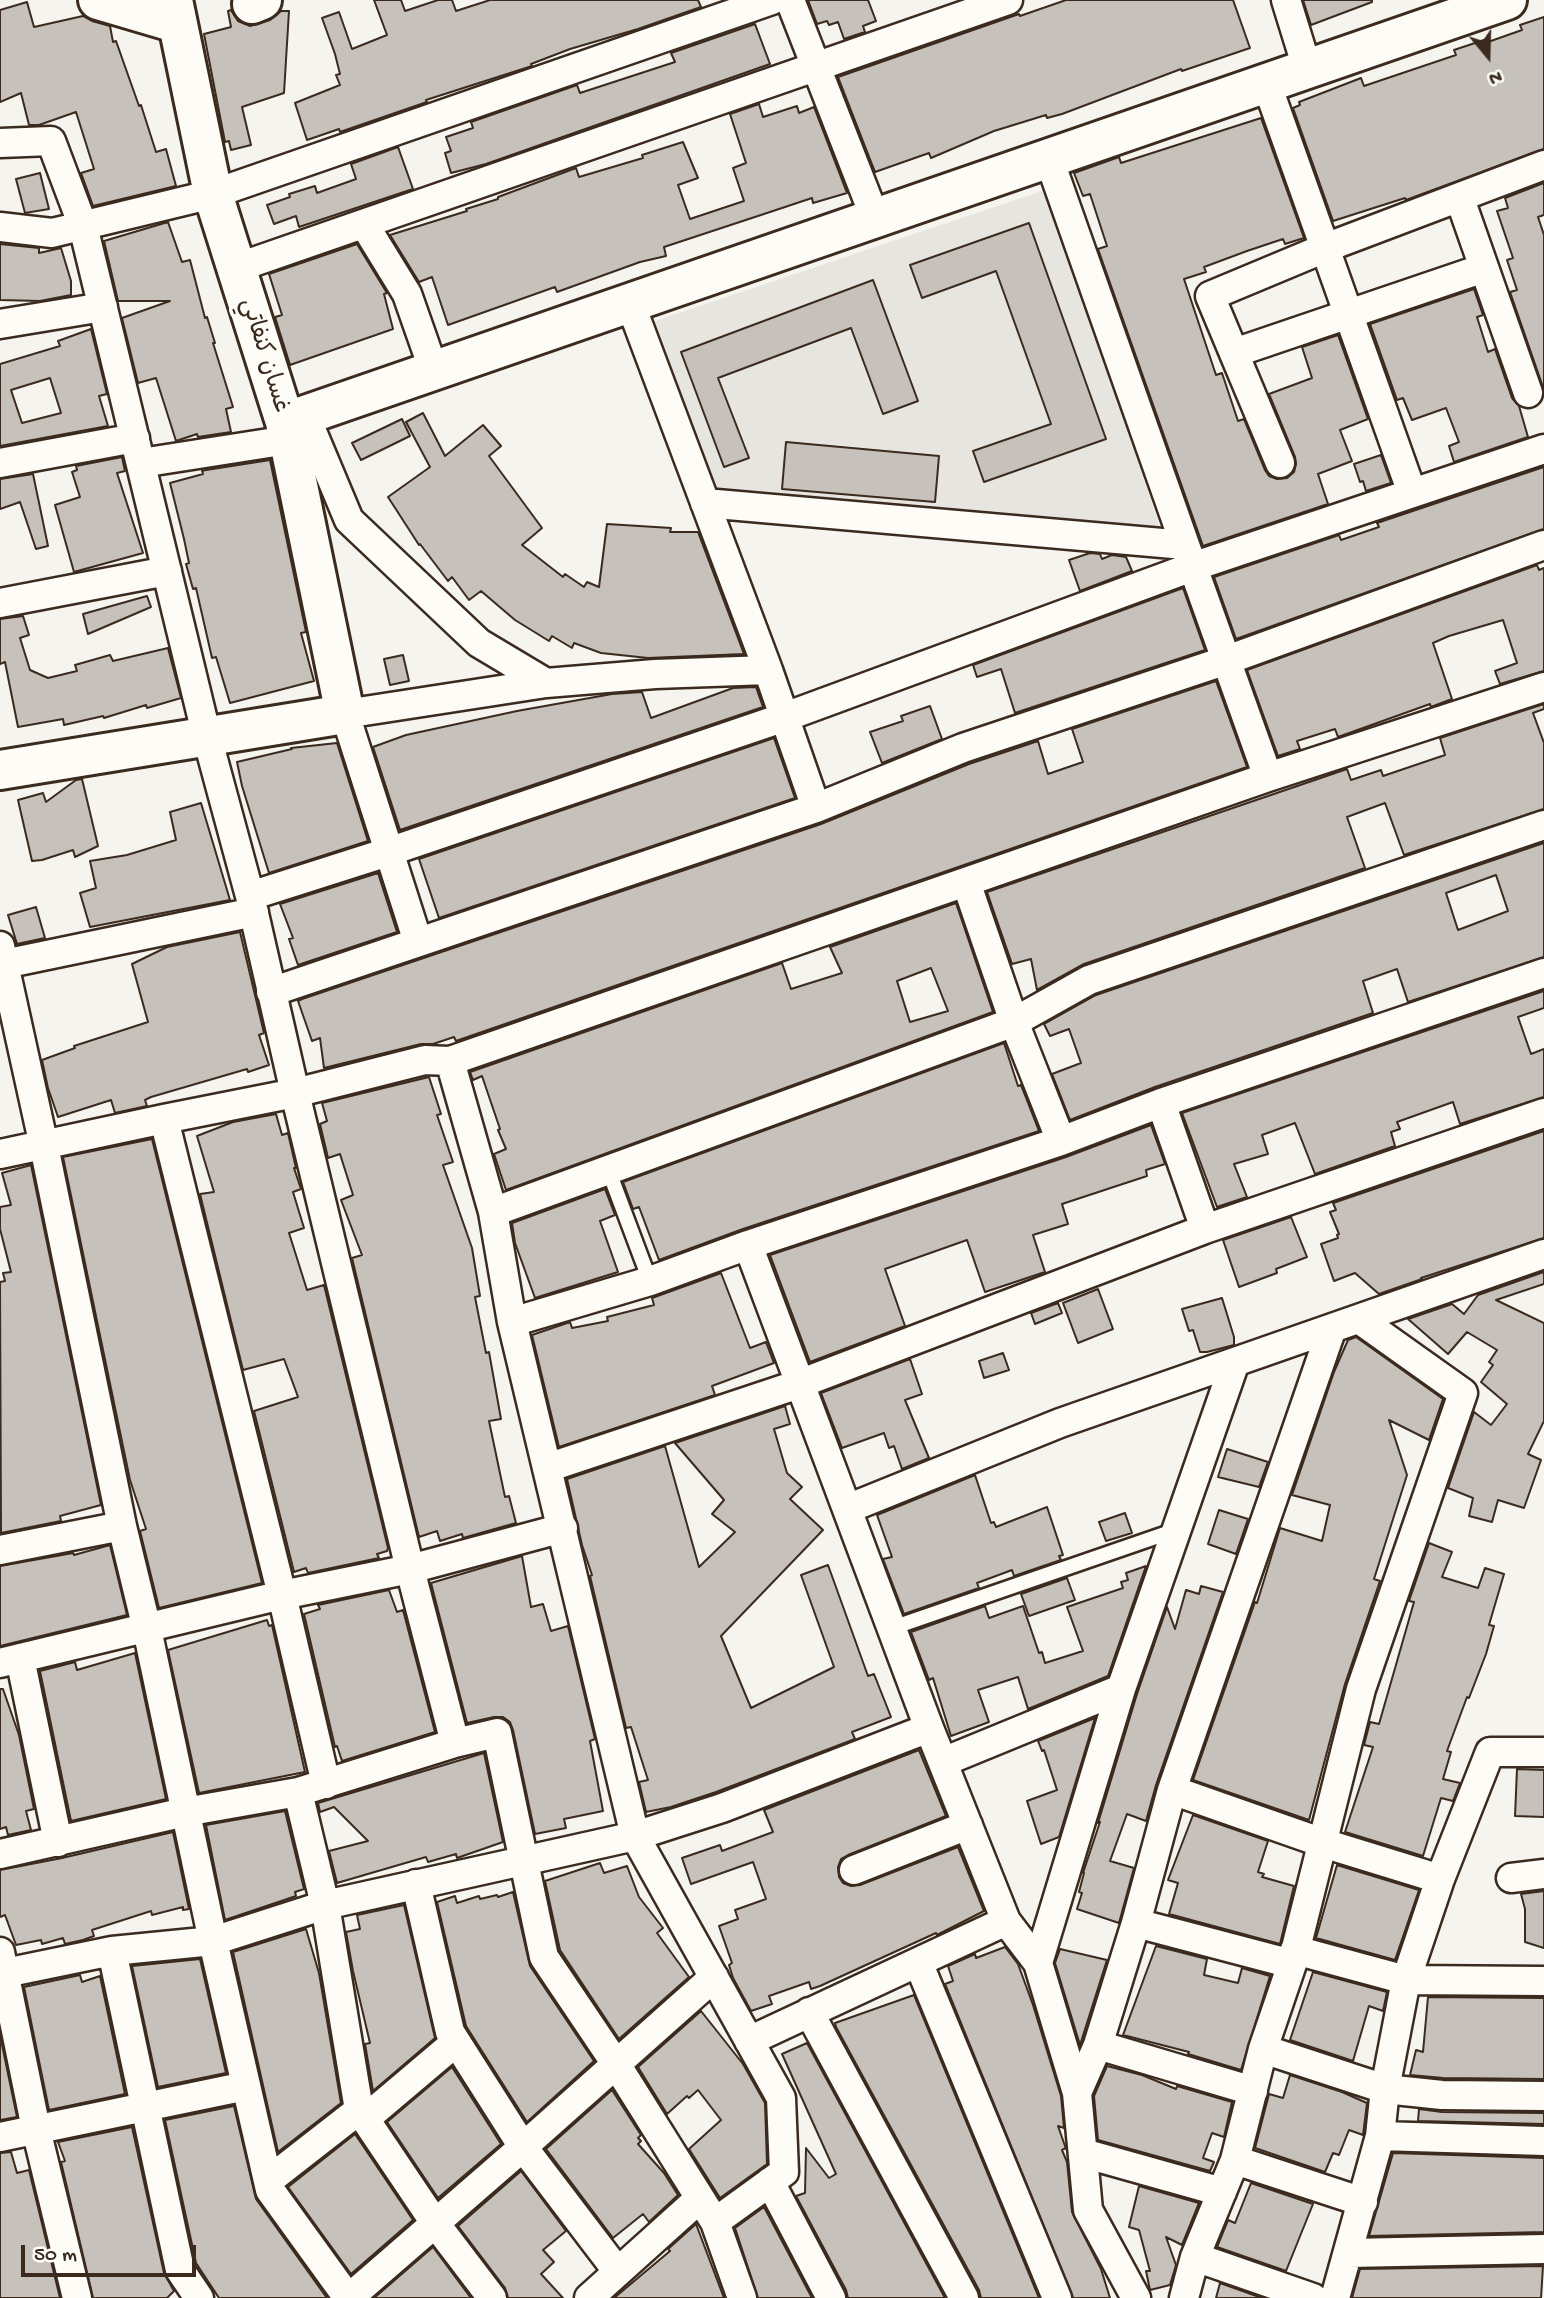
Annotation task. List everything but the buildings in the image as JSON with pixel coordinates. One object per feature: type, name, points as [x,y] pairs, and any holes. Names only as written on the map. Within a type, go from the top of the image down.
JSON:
[{"type":"street","points":[[98,0],[174,12]]},
{"type":"street","points":[[0,228],[52,233],[213,194],[772,0]]},
{"type":"street","points":[[790,0],[875,218]]},
{"type":"street","points":[[236,268],[1008,0]]},
{"type":"street","points":[[1286,0],[1307,68]]},
{"type":"street","points":[[0,463],[138,451],[293,426],[434,371],[1507,0]]},
{"type":"street","name":"غسان كنفاتي","points":[[174,12],[213,194],[236,268],[293,426],[345,714]]},
{"type":"street","points":[[1266,82],[1412,493]]},
{"type":"street","points":[[0,144],[51,141],[83,226],[207,737],[252,904],[410,1569],[455,1743]]},
{"type":"street","points":[[1049,159],[1268,777]]},
{"type":"street","points":[[1280,463],[1210,296],[1325,248],[1544,165]]},
{"type":"street","points":[[1460,199],[1528,393]]},
{"type":"street","points":[[364,224],[407,294],[434,371]]},
{"type":"street","points":[[1234,353],[1484,268]]},
{"type":"street","points":[[630,303],[768,670],[816,808]]},
{"type":"street","points":[[0,324],[103,307]]},
{"type":"street","points":[[293,426],[349,520],[479,643],[546,683]]},
{"type":"street","points":[[715,1977],[348,2298],[270,2190],[122,1526],[2,955],[252,904],[388,852],[785,717],[1189,556],[1412,493],[1544,449]]},
{"type":"street","points":[[705,503],[1189,556]]},
{"type":"street","points":[[271,992],[816,808],[963,748],[1227,660],[1544,545]]},
{"type":"street","points":[[0,603],[167,571]]},
{"type":"street","points":[[0,770],[546,683],[655,674],[768,670]]},
{"type":"street","points":[[0,1154],[295,1093],[425,1060],[450,1061],[1268,777],[1544,687]]},
{"type":"street","points":[[345,714],[418,942]]},
{"type":"street","points":[[493,1212],[1014,1022],[1089,980],[1544,825]]},
{"type":"street","points":[[966,882],[1014,1022],[1061,1141]]},
{"type":"street","points":[[512,1322],[650,1281],[748,1245],[1061,1141],[1161,1103],[1544,973]]},
{"type":"street","points":[[450,1061],[493,1212],[512,1322],[635,1836],[781,2098],[784,2172],[715,2222]]},
{"type":"street","points":[[1161,1103],[1205,1229]]},
{"type":"street","points":[[547,1468],[799,1384],[1205,1229],[1544,1113]]},
{"type":"street","points":[[164,1119],[326,1784]]},
{"type":"street","points":[[748,1245],[929,1728],[1006,1921],[1038,1963],[1077,2092],[1088,2210],[1136,2298]]},
{"type":"street","points":[[846,1509],[1060,1423],[1544,1254]]},
{"type":"street","points":[[1184,2298],[1195,2258],[1235,2160],[1263,2049],[1294,1957],[1361,1689],[1463,1393],[1359,1318]]},
{"type":"street","points":[[1077,2092],[1098,2045],[1136,1923],[1172,1790],[1332,1328]]},
{"type":"street","points":[[1038,1963],[1121,1689],[1235,1362]]},
{"type":"street","points":[[0,1550],[122,1526]]},
{"type":"street","points":[[58,1842],[10,1660],[282,1595],[410,1569],[562,1528]]},
{"type":"street","points":[[943,1762],[1121,1689]]},
{"type":"street","points":[[77,2298],[36,2129],[2,1966],[213,1941],[325,1905],[635,1836],[722,1808],[929,1728]]},
{"type":"street","points":[[0,1854],[186,1812],[298,1791],[455,1743],[497,1733],[544,1957],[617,2064],[715,2222],[742,2298]]},
{"type":"street","points":[[1335,2298],[1380,2136],[1385,2089],[1406,1980],[1440,1879],[1490,1752],[1544,1752]]},
{"type":"street","points":[[1172,1790],[1323,1843],[1440,1879]]},
{"type":"street","points":[[298,1791],[325,1905],[362,2114],[435,2223],[492,2298]]},
{"type":"street","points":[[854,1870],[968,1825]]},
{"type":"street","points":[[1511,1878],[1544,1874]]},
{"type":"street","points":[[416,1884],[450,2032],[523,2147],[618,2273]]},
{"type":"street","points":[[749,2041],[1006,1921]]},
{"type":"street","points":[[1136,1923],[1406,1980],[1544,1982]]},
{"type":"street","points":[[112,1951],[180,2270],[199,2298]]},
{"type":"street","points":[[918,1962],[1058,2298]]},
{"type":"street","points":[[808,2012],[964,2298]]},
{"type":"street","points":[[268,2180],[362,2114],[456,2042]]},
{"type":"street","points":[[1098,2045],[1253,2091]]},
{"type":"street","points":[[1263,2049],[1385,2089],[1442,2095],[1544,2096]]},
{"type":"street","points":[[0,2137],[246,2085]]},
{"type":"street","points":[[1380,2136],[1544,2141]]},
{"type":"street","points":[[1083,2153],[1222,2192]]},
{"type":"street","points":[[1235,2160],[1363,2203]]},
{"type":"street","points":[[770,2182],[831,2298]]},
{"type":"street","points":[[589,2298],[700,2198]]},
{"type":"street","points":[[1349,2253],[1544,2249]]},
{"type":"street","points":[[1195,2258],[1313,2298]]},
{"type":"lane","points":[[608,1169],[650,1281]]},
{"type":"lane","points":[[891,1628],[1176,1530]]},
{"type":"shaded area","points":[[1048,189],[1160,528],[712,491],[652,322]]}]
